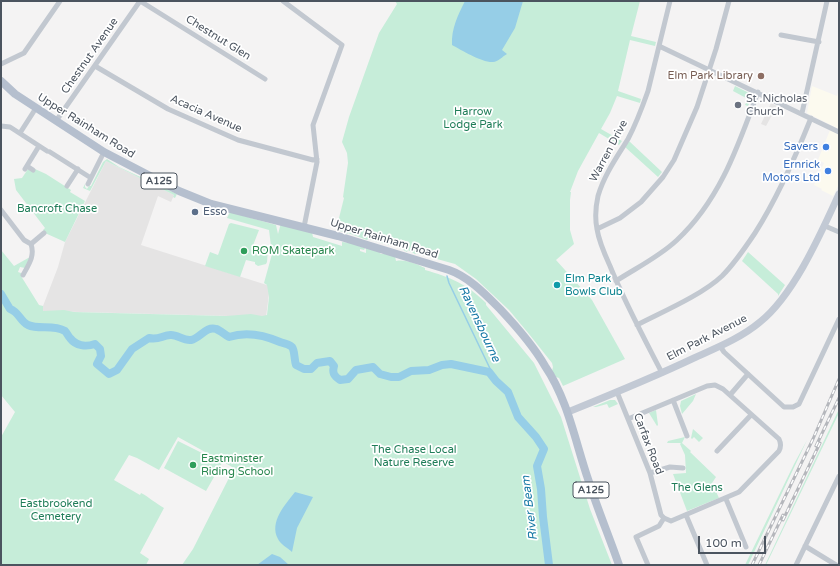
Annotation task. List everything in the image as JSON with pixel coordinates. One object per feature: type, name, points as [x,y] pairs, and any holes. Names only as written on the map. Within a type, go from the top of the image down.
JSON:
[{"type":"main road","name":"Upper Rainham Road","points":[[1,81],[10,91],[104,152],[179,191],[211,204],[338,236],[449,270],[458,273],[475,285],[502,311],[546,366],[568,412],[588,479],[620,565]]},
{"type":"street","points":[[1,64],[24,53],[60,1]]},
{"type":"street","name":"Chestnut Avenue","points":[[56,121],[96,66],[140,1]]},
{"type":"street","name":"Chestnut Glen","points":[[140,1],[265,79]]},
{"type":"street","points":[[283,1],[342,45],[312,125],[317,159],[304,227]]},
{"type":"street","name":"Warren Drive","points":[[662,373],[637,325],[606,256],[597,229],[597,206],[598,196],[607,174],[638,118],[648,91],[670,1]]},
{"type":"street","points":[[597,229],[620,218],[641,202],[664,177],[685,138],[697,107],[710,69],[729,1]]},
{"type":"street","points":[[802,113],[827,1]]},
{"type":"street","points":[[781,35],[819,42]]},
{"type":"street","points":[[659,46],[710,69],[839,132]]},
{"type":"street","name":"Acacia Avenue","points":[[96,66],[168,109],[238,140],[312,160],[317,159]]},
{"type":"street","points":[[616,281],[664,251],[702,214],[727,171],[758,92]]},
{"type":"street","points":[[20,133],[36,108]]},
{"type":"street","points":[[637,325],[708,286],[721,277],[739,257],[766,216],[811,118]]},
{"type":"street","points":[[1,126],[10,127],[91,178]]},
{"type":"street","points":[[33,170],[26,167],[39,146]]},
{"type":"street","points":[[88,184],[104,152]]},
{"type":"street","points":[[67,186],[78,169]]},
{"type":"street","name":"Elm Park Avenue","points":[[568,412],[662,373],[720,346],[760,322],[777,304],[800,271],[825,226],[839,194]]},
{"type":"street","points":[[1,210],[24,240],[31,244],[33,250],[32,257],[23,275]]},
{"type":"street","points":[[825,226],[839,232]]},
{"type":"street","points":[[31,244],[44,232]]},
{"type":"street","points":[[720,346],[724,352],[784,407],[790,408],[799,404],[839,320]]},
{"type":"street","points":[[730,395],[748,374]]},
{"type":"street","points":[[628,419],[712,385],[720,387],[730,395],[779,439],[781,443],[779,451],[739,492],[726,499],[671,521],[664,518],[659,526],[636,537],[648,565]]},
{"type":"street","name":"Carfax Road","points":[[617,392],[650,473],[659,508],[664,518]]},
{"type":"street","points":[[673,400],[688,436]]},
{"type":"street","points":[[717,451],[752,414]]},
{"type":"street","points":[[650,473],[670,467],[683,468]]},
{"type":"street","points":[[796,565],[839,476]]},
{"type":"street","points":[[726,499],[746,546]]},
{"type":"street","points":[[686,515],[707,565]]},
{"type":"street","points":[[805,546],[836,565]]},
{"type":"shaded area","points":[[812,86],[837,96],[839,89],[839,129],[807,113]]},
{"type":"shaded area","points":[[771,103],[777,106],[766,126],[761,124]]},
{"type":"shaded area","points":[[830,130],[839,134],[839,184],[833,196],[814,185],[824,163],[818,160]]},
{"type":"shaded area","points":[[106,161],[174,195],[171,202],[158,196],[141,245],[270,286],[266,317],[43,311],[43,306],[58,267],[65,242]]},
{"type":"green space","name":"Harrow Lodge Park","points":[[395,1],[640,1],[631,36],[656,42],[655,46],[630,40],[618,91],[641,99],[640,103],[617,96],[601,129],[622,141],[619,145],[599,133],[578,171],[570,192],[570,230],[574,244],[556,260],[592,300],[625,359],[563,386],[559,378],[556,377],[552,371],[552,363],[509,310],[476,279],[455,264],[415,254],[408,250],[407,252],[400,248],[368,239],[367,240],[336,230],[344,198],[348,163],[347,153],[342,142],[349,117],[379,33],[397,4]]},
{"type":"green space","points":[[735,86],[751,94],[752,97],[748,106],[745,105],[748,99],[733,91]]},
{"type":"green space","points":[[629,141],[662,172],[658,177],[625,147]]},
{"type":"green space","points":[[107,159],[119,167],[177,194],[175,198],[173,197],[174,195],[106,161],[90,191],[83,188],[85,184],[87,189],[91,186],[103,162]]},
{"type":"green space","name":"Bancroft Chase","points":[[28,169],[33,171],[35,169],[46,174],[85,201],[65,242],[45,233],[43,230],[45,228],[16,190],[14,179],[22,178]]},
{"type":"green space","points":[[230,212],[276,225],[278,234],[281,223],[312,232],[313,237],[342,246],[342,242],[351,243],[365,248],[364,250],[360,249],[360,251],[366,253],[366,247],[381,254],[395,256],[396,261],[411,262],[425,268],[425,270],[442,275],[458,282],[479,296],[534,363],[561,417],[590,509],[612,565],[182,565],[193,549],[234,468],[178,437],[159,470],[129,455],[114,480],[140,495],[141,493],[164,508],[140,553],[149,559],[146,565],[1,565],[1,437],[15,412],[1,395],[1,250],[14,266],[30,257],[25,268],[20,267],[18,272],[21,273],[21,276],[39,305],[43,306],[43,311],[64,310],[74,312],[226,316],[251,314],[262,316],[267,315],[269,297],[267,285],[264,283],[272,254],[269,230],[227,218]]},
{"type":"green space","name":"ROM Skatepark","points":[[231,223],[259,230],[252,248],[268,249],[266,264],[258,266],[255,262],[246,260],[240,277],[205,266],[210,252],[218,255],[229,224]]},
{"type":"green space","points":[[748,252],[785,285],[778,296],[778,294],[742,261]]},
{"type":"green space","points":[[696,394],[693,401],[682,414],[680,406],[681,401]]},
{"type":"green space","points":[[610,400],[615,400],[618,404],[609,408],[607,404],[593,407]]},
{"type":"green space","points":[[839,409],[839,413],[765,565]]},
{"type":"green space","points":[[656,410],[658,425],[657,426],[649,413]]},
{"type":"green space","points":[[693,429],[703,438],[699,442],[694,437],[692,439],[691,438]]},
{"type":"green space","name":"The Glens","points":[[685,437],[682,443],[716,477],[712,483],[719,498],[687,511],[673,474],[686,473],[685,455],[680,444],[681,443],[667,443],[668,441]]},
{"type":"green space","points":[[807,440],[748,565],[745,565],[794,464]]},
{"type":"green space","name":"Eastminster Riding School","points":[[178,441],[222,463],[206,491],[164,468]]},
{"type":"water","points":[[465,1],[523,1],[515,28],[502,50],[507,54],[497,61],[489,62],[472,56],[452,45],[454,28]]},
{"type":"water","points":[[295,492],[313,497],[297,528],[292,552],[279,541],[275,526],[279,514]]},
{"type":"water","points":[[272,554],[280,557],[289,565],[257,565]]},
{"type":"waterway","name":"Ravensbourne","points":[[447,276],[495,379]]},
{"type":"waterway","name":"River Beam","points":[[1,294],[10,309],[13,310],[28,325],[60,329],[65,331],[75,343],[85,346],[95,344],[100,349],[101,356],[97,364],[109,374],[117,370],[132,349],[149,338],[155,339],[167,335],[173,335],[185,340],[191,340],[209,329],[218,330],[229,337],[249,334],[268,337],[288,344],[293,349],[296,365],[304,369],[311,369],[317,363],[330,361],[334,366],[334,374],[340,380],[348,379],[356,370],[373,367],[380,374],[391,377],[399,377],[411,371],[429,370],[442,365],[451,364],[489,372],[508,392],[518,417],[536,437],[544,449],[537,466],[541,489],[549,565]]},
{"type":"railway","points":[[752,565],[813,439],[839,379]]},
{"type":"railway","points":[[816,446],[839,398]]},
{"type":"railway","points":[[783,520],[820,443]]},
{"type":"railway","points":[[759,565],[783,515]]},
{"type":"place","name":"Elm Park Library","points":[[761,76]]},
{"type":"place","name":"St .Nicholas Church","points":[[738,105]]},
{"type":"place","name":"Savers","points":[[826,147]]},
{"type":"place","name":"Ernrick Motors Ltd","points":[[828,171]]},
{"type":"place","name":"Esso","points":[[195,212]]},
{"type":"place","name":"ROM Skatepark","points":[[244,251]]},
{"type":"place","name":"Elm Park Bowls Club","points":[[557,285]]},
{"type":"place","name":"Eastminster Riding School","points":[[193,465]]},
{"type":"park label","name":"The Chase Local Nature Reserve","points":[[414,456]]},
{"type":"park label","name":"Eastbrookend Cemetery","points":[[56,510]]}]
